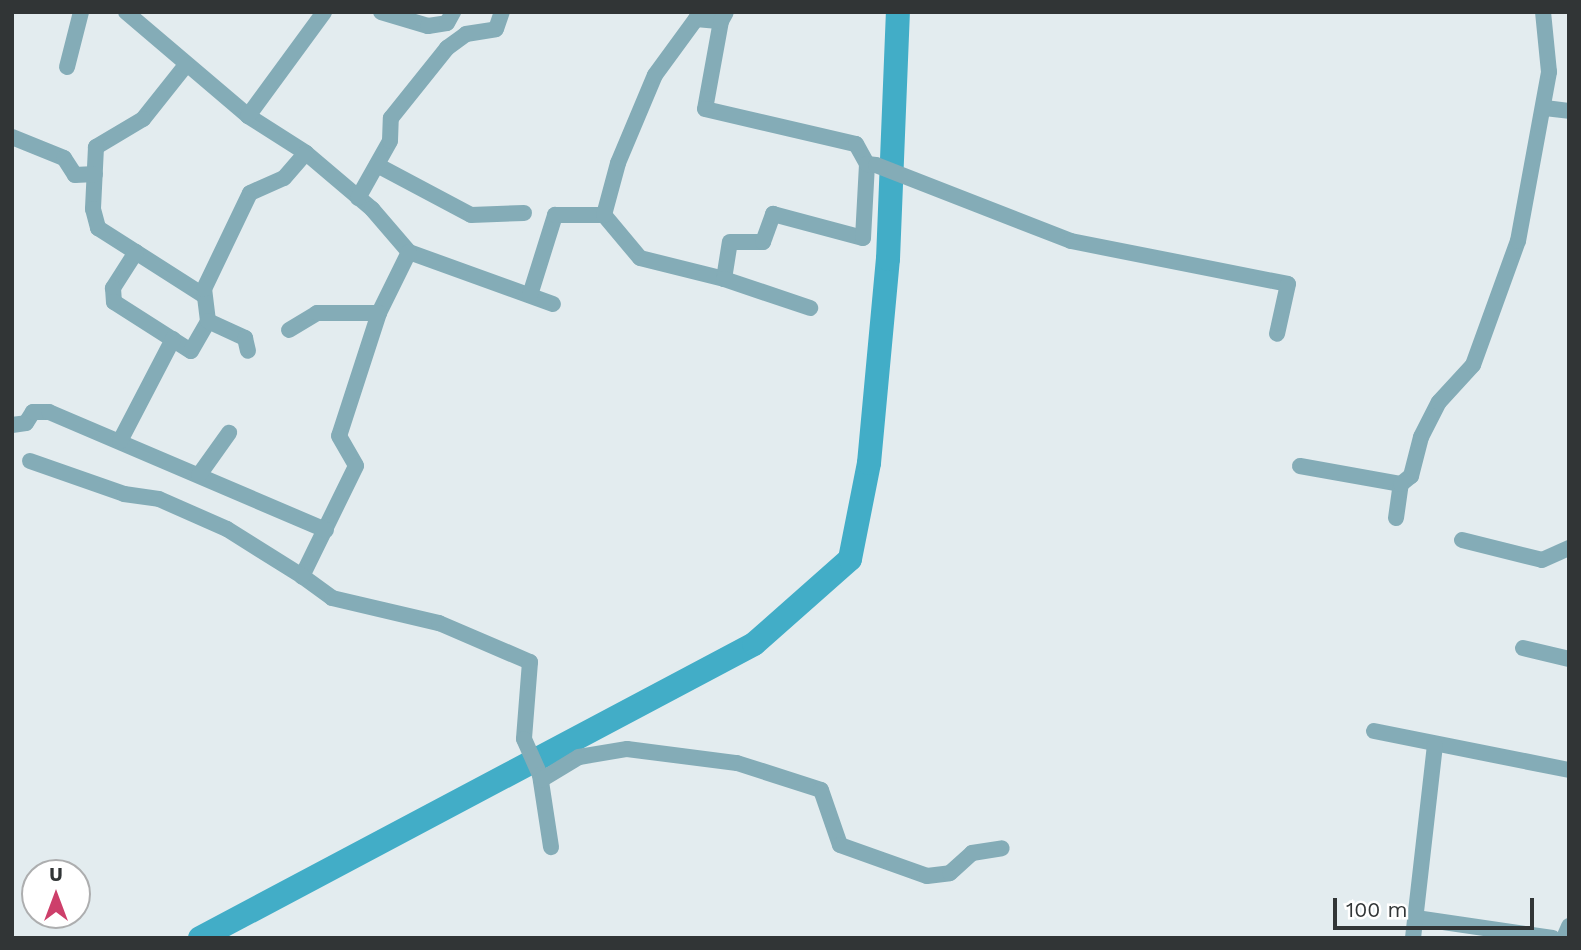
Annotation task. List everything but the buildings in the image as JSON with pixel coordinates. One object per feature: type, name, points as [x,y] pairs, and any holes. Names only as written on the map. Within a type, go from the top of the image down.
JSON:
[{"type":"street","points":[[67,67],[81,12]]},
{"type":"street","points":[[126,12],[248,117],[306,153],[358,198],[409,253],[554,304]]},
{"type":"street","points":[[248,117],[324,12]]},
{"type":"street","points":[[380,12],[438,26],[461,37]]},
{"type":"street","points":[[438,26],[453,12]]},
{"type":"street","points":[[358,198],[390,141],[391,118],[461,37],[496,29],[502,12]]},
{"type":"street","points":[[1300,466],[1401,484],[1411,477],[1439,402],[1473,365],[1498,304],[1545,108],[1549,72],[1543,12]]},
{"type":"street","points":[[604,215],[618,163],[655,75],[696,19],[724,17],[705,109],[856,144],[871,164],[1071,241],[1288,284],[1277,334]]},
{"type":"street","points":[[186,65],[143,119],[99,143],[95,174],[98,228],[203,295]]},
{"type":"street","points":[[1545,108],[1569,111]]},
{"type":"street","points":[[12,137],[64,158],[75,175],[95,174]]},
{"type":"street","points":[[136,252],[113,288],[114,302],[191,351],[208,321],[203,295],[250,193],[284,178],[306,153]]},
{"type":"street","points":[[723,279],[730,242],[763,242],[773,214],[863,237],[871,164]]},
{"type":"street","points":[[377,165],[471,215],[524,214]]},
{"type":"street","points":[[530,295],[557,213],[604,215],[640,258],[723,279],[810,308]]},
{"type":"street","points":[[302,576],[356,466],[339,436],[379,313],[409,253]]},
{"type":"street","points":[[289,330],[317,313],[379,313]]},
{"type":"street","points":[[208,321],[245,338],[248,351]]},
{"type":"street","points":[[120,442],[173,339]]},
{"type":"street","points":[[12,425],[26,423],[33,412],[49,412],[326,530]]},
{"type":"street","points":[[199,475],[229,433]]},
{"type":"street","points":[[30,461],[124,494],[159,499],[227,529],[332,598],[439,623],[530,662],[524,739],[540,777],[551,847]]},
{"type":"street","points":[[1396,518],[1401,484]]},
{"type":"street","points":[[1462,540],[1542,560],[1569,548]]},
{"type":"street","points":[[1523,648],[1569,659]]},
{"type":"street","points":[[1374,731],[1435,746],[1569,770]]},
{"type":"street","points":[[1413,938],[1435,746]]},
{"type":"street","points":[[540,777],[579,757],[627,749],[737,763],[821,790],[839,845],[927,876],[950,873],[972,853],[1002,848]]},
{"type":"street","points":[[1416,918],[1553,938]]},
{"type":"street","points":[[1564,938],[1569,926]]},
{"type":"waterway","points":[[200,938],[754,644],[850,559],[869,463],[888,259],[898,12]]}]
